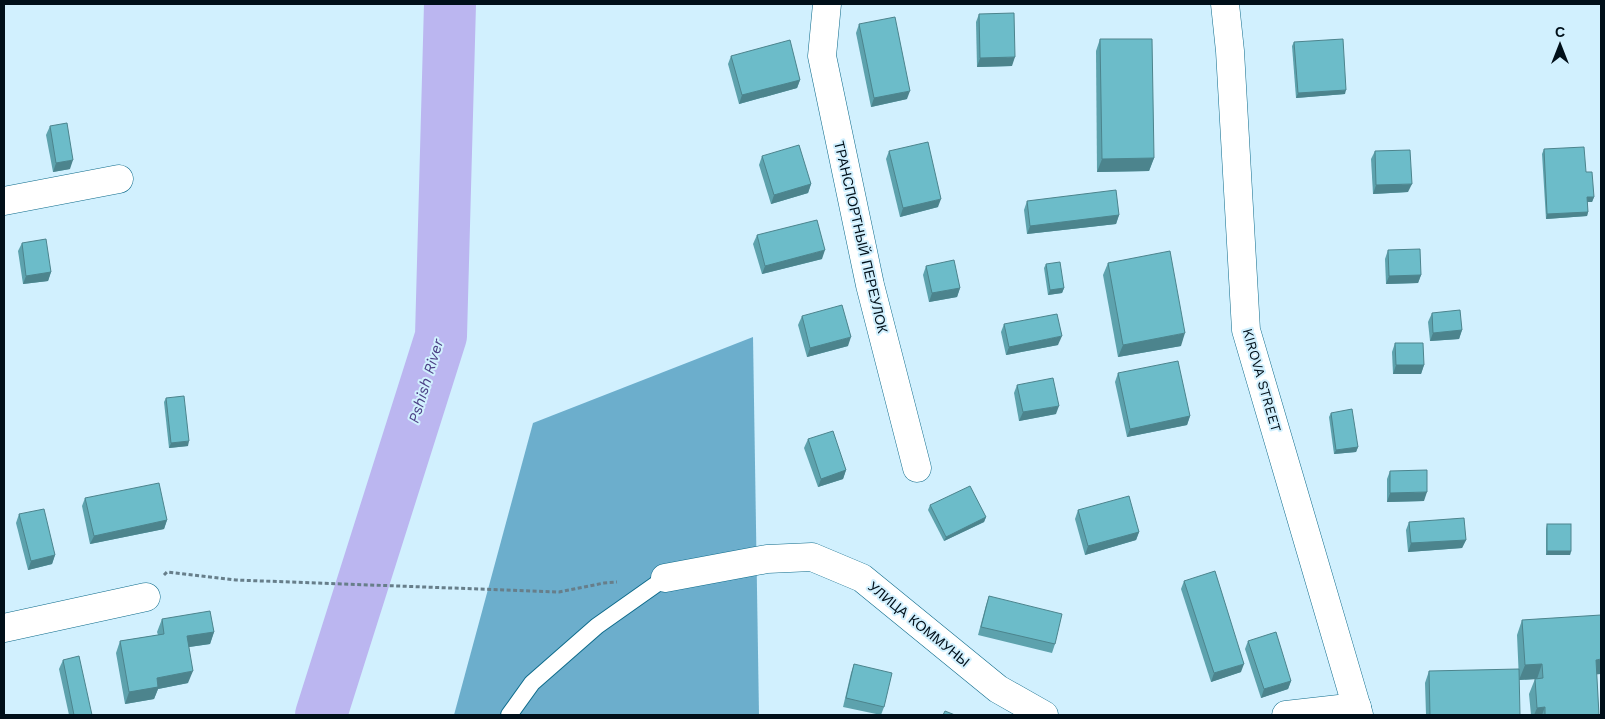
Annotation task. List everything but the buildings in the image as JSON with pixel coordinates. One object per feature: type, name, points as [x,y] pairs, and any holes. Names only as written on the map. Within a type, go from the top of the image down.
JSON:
[{"type":"street","name":"ТРАНСПОРТНЫЙ ПЕРЕУЛОК","points":[[827,4],[822,56],[870,285],[917,468]]},
{"type":"street","name":"KIROVA STREET","points":[[1225,4],[1230,51],[1246,330],[1358,711]]},
{"type":"street","points":[[4,201],[119,179]]},
{"type":"street","name":"УЛИЦА КОММУНЫ","points":[[664,578],[768,559],[812,558],[862,578],[998,689],[1044,715]]},
{"type":"street","points":[[4,628],[146,597]]},
{"type":"street","points":[[1286,715],[1358,711]]},
{"type":"lane","points":[[509,715],[532,684],[590,632],[664,578]]},
{"type":"path","points":[[146,597],[167,572],[236,580],[559,592],[604,583],[621,582]]},
{"type":"shaded area","points":[[753,337],[759,715],[454,715],[533,423]]},
{"type":"waterway","name":"Pshish River","points":[[321,715],[441,336],[450,4]]}]
